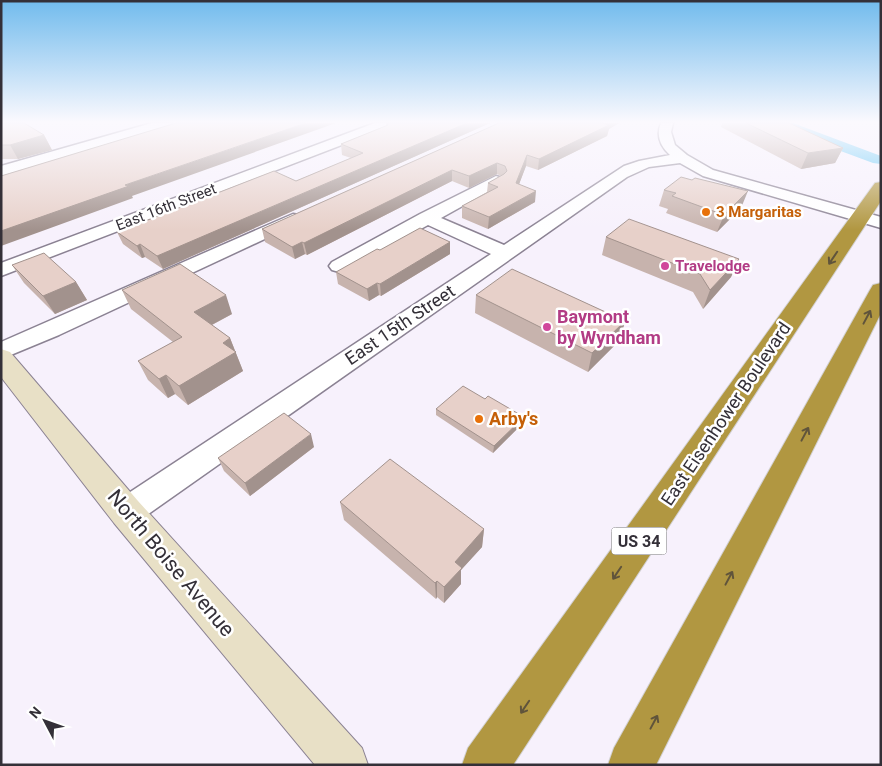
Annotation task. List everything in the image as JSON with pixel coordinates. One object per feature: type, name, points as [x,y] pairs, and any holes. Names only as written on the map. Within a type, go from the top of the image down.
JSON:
[{"type":"highway","name":"East Eisenhower Boulevard","points":[[485,765],[871,220],[881,187]]},
{"type":"highway","points":[[631,765],[881,290]]},
{"type":"street","points":[[1,171],[42,159]]},
{"type":"street","name":"East 16th Street","points":[[1,270],[290,159]]},
{"type":"street","name":"East 15th Street","points":[[126,512],[637,165],[676,159]]},
{"type":"street","points":[[683,159],[716,176],[871,220]]},
{"type":"street","points":[[339,266],[496,180]]},
{"type":"street","points":[[1,351],[69,322],[313,210]]},
{"type":"street","points":[[426,218],[506,254]]},
{"type":"street","name":"North Boise Avenue","points":[[1,358],[126,512],[345,765]]},
{"type":"building","points":[[58,159],[202,159],[1,231],[1,176]]},
{"type":"building","points":[[349,159],[384,159],[157,256],[140,244],[137,246],[117,232],[274,171],[296,181]]},
{"type":"building","points":[[419,159],[526,159],[516,183],[536,191],[489,217],[462,206],[498,187],[488,183],[507,171],[505,166],[497,163],[469,176],[452,170],[304,243],[302,242],[292,247],[262,229]]},
{"type":"building","points":[[681,177],[692,180],[695,178],[748,191],[724,215],[672,196],[676,193],[664,190]]},
{"type":"building","points":[[629,219],[739,259],[710,290],[700,274],[606,237]]},
{"type":"building","points":[[420,228],[450,242],[380,284],[377,283],[367,289],[336,272],[377,249],[380,250]]},
{"type":"building","points":[[44,253],[76,282],[43,296],[12,265]]},
{"type":"building","points":[[180,264],[226,295],[194,312],[230,338],[223,343],[236,352],[179,386],[166,375],[159,379],[138,361],[182,337],[122,290]]},
{"type":"building","points":[[512,269],[625,321],[592,353],[476,295]]},
{"type":"building","name":"Arby's","points":[[463,386],[485,399],[488,396],[524,417],[494,446],[436,409]]},
{"type":"building","points":[[284,413],[311,434],[245,483],[218,458]]},
{"type":"building","points":[[390,459],[484,529],[455,562],[462,568],[444,587],[437,581],[435,583],[340,502]]},
{"type":"place","name":"3 Margaritas","points":[[706,212]]},
{"type":"place","name":"Travelodge","points":[[665,266]]},
{"type":"place","name":"Baymont by Wyndham","points":[[547,327]]},
{"type":"place","name":"Arby's","points":[[479,419]]}]
